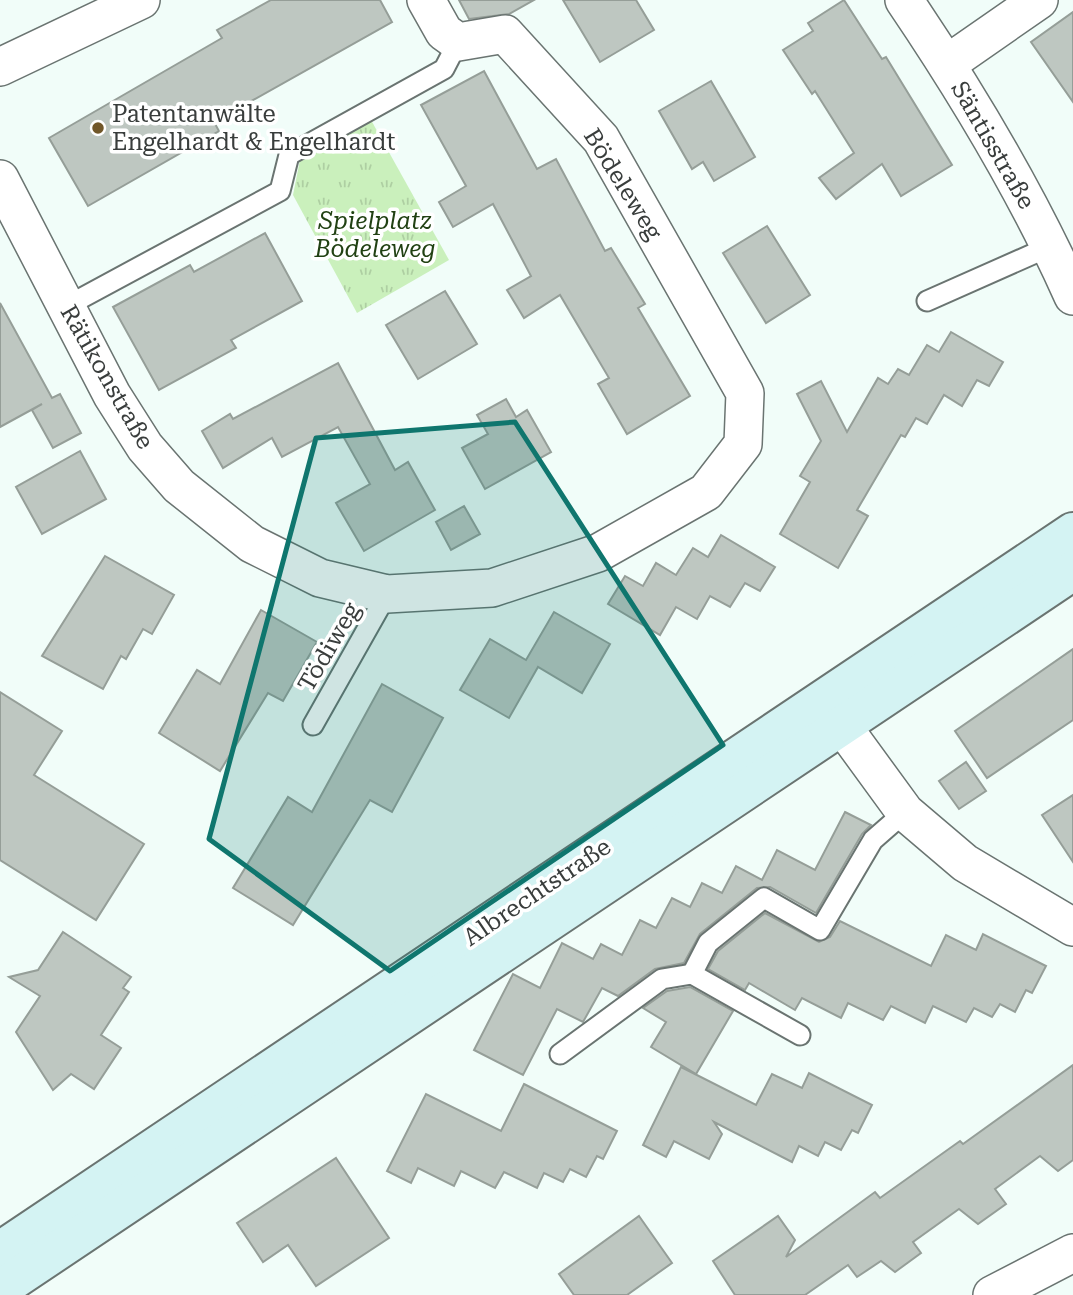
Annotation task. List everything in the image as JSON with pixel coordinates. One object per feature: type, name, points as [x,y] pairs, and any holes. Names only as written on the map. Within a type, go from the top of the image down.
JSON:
[{"type":"main road","name":"Albrechtstraße","points":[[0,1289],[832,713],[1073,532]]},
{"type":"main road","name":"Albrechtstraße","points":[[0,1251],[832,713],[1073,571]]},
{"type":"street","points":[[0,67],[141,0]]},
{"type":"street","points":[[426,0],[444,32],[458,42]]},
{"type":"street","name":"Säntisstraße","points":[[904,0],[947,64],[1051,246],[1073,296]]},
{"type":"street","points":[[947,64],[1039,0]]},
{"type":"street","name":"Bödeleweg","points":[[458,42],[505,34],[601,139],[745,393],[743,444]]},
{"type":"street","name":"Rätikonstraße","points":[[0,179],[112,395],[145,447],[179,486],[252,544],[320,578],[387,594],[492,588],[598,553],[706,492],[743,444]]},
{"type":"street","points":[[832,713],[905,812],[965,863],[1073,927]]},
{"type":"street","points":[[992,1295],[1073,1253]]},
{"type":"lane","points":[[65,307],[280,191],[289,155],[444,69],[458,42]]},
{"type":"lane","points":[[927,300],[1051,246]]},
{"type":"lane","name":"Tödiweg","points":[[313,725],[387,594]]},
{"type":"lane","points":[[692,974],[708,943],[764,898],[820,930],[873,840],[905,812]]},
{"type":"lane","points":[[561,1054],[662,979],[692,974],[800,1035]]},
{"type":"highlighted area","points":[[515,422],[723,745],[390,971],[209,839],[316,438]]},
{"type":"green space","name":"Spielplatz Bödeleweg","points":[[371,120],[449,260],[357,313],[293,195],[300,160]]},
{"type":"building","points":[[271,0],[380,0],[392,22],[214,122],[219,131],[88,206],[49,138],[222,38],[217,30]]},
{"type":"building","points":[[459,0],[534,0],[509,14],[469,19]]},
{"type":"building","points":[[563,0],[636,0],[654,30],[600,62]]},
{"type":"building","points":[[844,0],[882,59],[886,57],[952,165],[901,196],[882,164],[836,199],[819,178],[854,153],[815,91],[812,94],[783,50],[813,31],[808,23]]},
{"type":"building","points":[[1073,12],[1073,102],[1031,42]]},
{"type":"building","points":[[484,71],[537,169],[556,159],[605,251],[611,248],[645,304],[638,308],[690,396],[627,434],[598,384],[609,378],[560,295],[524,318],[507,290],[531,276],[493,204],[453,227],[439,202],[466,186],[421,105]]},
{"type":"building","points":[[711,81],[755,157],[714,181],[703,162],[692,169],[659,111]]},
{"type":"building","points":[[767,226],[810,295],[766,323],[723,253]]},
{"type":"building","points":[[265,233],[302,301],[231,340],[236,348],[159,390],[113,307],[190,265],[194,272]]},
{"type":"building","points":[[445,291],[477,344],[418,379],[386,325]]},
{"type":"building","points":[[0,303],[52,398],[60,394],[81,433],[53,448],[32,410],[42,404],[0,427]]},
{"type":"building","points":[[951,332],[1003,362],[989,386],[977,380],[962,406],[944,395],[927,424],[916,418],[905,437],[901,435],[857,510],[868,516],[838,568],[780,534],[810,482],[800,476],[821,441],[797,394],[821,381],[847,432],[878,378],[888,384],[898,369],[909,375],[927,345],[939,352]]},
{"type":"building","points":[[338,363],[395,470],[408,462],[435,510],[364,551],[336,503],[370,484],[338,427],[282,457],[272,438],[223,468],[202,431],[230,414],[233,419]]},
{"type":"building","points":[[506,399],[516,417],[527,410],[551,452],[485,489],[462,448],[488,434],[477,415]]},
{"type":"building","points":[[80,451],[106,499],[42,534],[16,487]]},
{"type":"building","points":[[464,506],[480,534],[451,550],[436,522]]},
{"type":"building","points":[[721,535],[775,567],[760,591],[745,583],[730,607],[710,596],[697,619],[676,607],[660,635],[608,604],[625,576],[643,586],[656,563],[676,575],[693,548],[708,557]]},
{"type":"building","points":[[105,556],[174,595],[152,634],[143,629],[126,659],[121,656],[103,689],[42,656]]},
{"type":"building","points":[[261,610],[317,642],[283,701],[268,693],[220,771],[159,733],[197,670],[220,684]]},
{"type":"building","points":[[554,612],[610,644],[582,693],[538,667],[509,718],[460,690],[490,639],[526,660]]},
{"type":"building","points":[[1073,649],[1073,720],[987,778],[955,731]]},
{"type":"building","points":[[382,684],[443,718],[392,812],[370,800],[293,925],[233,888],[288,797],[312,812]]},
{"type":"building","points":[[0,692],[62,731],[34,775],[144,844],[96,920],[0,860]]},
{"type":"building","points":[[966,762],[986,791],[959,809],[939,781]]},
{"type":"building","points":[[1073,795],[1073,862],[1042,815]]},
{"type":"building","points":[[845,812],[871,825],[862,834],[816,913],[770,887],[757,888],[700,934],[684,963],[655,969],[618,996],[602,988],[583,1022],[557,1009],[523,1075],[474,1050],[513,974],[540,988],[562,943],[593,959],[601,944],[622,955],[640,920],[656,928],[672,898],[690,907],[702,883],[722,893],[736,866],[762,880],[777,850],[815,870]]},
{"type":"building","points":[[765,913],[819,942],[830,937],[840,921],[931,966],[946,935],[976,950],[983,934],[1046,966],[1032,993],[1026,990],[1015,1012],[1000,1004],[992,1017],[974,1008],[966,1022],[933,1006],[925,1023],[891,1006],[883,1020],[848,1003],[841,1018],[802,998],[795,1010],[749,983],[745,990],[708,969],[718,951]]},
{"type":"building","points":[[63,932],[131,977],[123,988],[129,992],[101,1035],[121,1048],[94,1089],[71,1074],[53,1090],[16,1032],[40,996],[9,977],[38,970]]},
{"type":"building","points":[[690,987],[733,1011],[696,1074],[651,1047],[666,1022],[643,1008],[667,991]]},
{"type":"building","points":[[1073,1065],[1073,1160],[1058,1171],[1040,1156],[995,1189],[1006,1204],[978,1224],[959,1209],[913,1242],[921,1253],[895,1272],[881,1261],[857,1277],[848,1265],[805,1295],[735,1295],[713,1261],[778,1216],[795,1240],[786,1257],[875,1192],[880,1198],[960,1141],[963,1144]]},
{"type":"building","points":[[681,1067],[756,1105],[772,1074],[802,1088],[809,1073],[872,1105],[858,1133],[852,1130],[841,1150],[825,1142],[818,1156],[799,1146],[792,1162],[714,1122],[722,1134],[709,1159],[674,1141],[666,1157],[643,1145]]},
{"type":"building","points":[[524,1084],[617,1131],[603,1159],[597,1156],[586,1177],[570,1169],[563,1182],[544,1173],[537,1188],[504,1172],[495,1188],[461,1171],[454,1186],[418,1168],[411,1183],[387,1171],[426,1094],[501,1131]]},
{"type":"building","points":[[336,1158],[389,1238],[316,1286],[288,1245],[263,1262],[237,1223]]},
{"type":"building","points":[[639,1216],[672,1263],[627,1295],[574,1295],[559,1274]]},
{"type":"place","name":"Patentanwälte Engelhardt & Engelhardt","points":[[98,128]]}]
